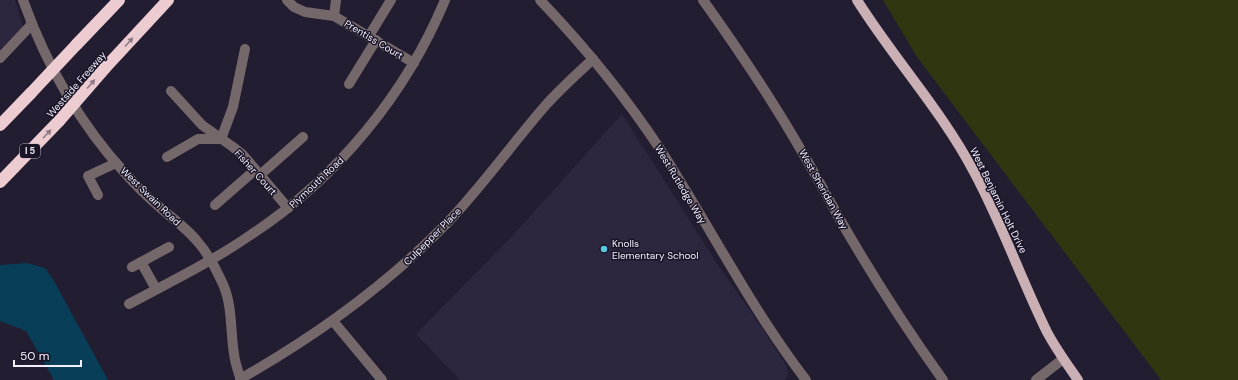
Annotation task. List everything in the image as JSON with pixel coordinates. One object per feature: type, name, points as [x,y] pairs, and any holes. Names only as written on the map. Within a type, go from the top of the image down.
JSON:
[{"type":"highway","points":[[0,125],[119,0]]},
{"type":"highway","name":"Westside Freeway","points":[[0,182],[59,121],[105,68],[168,0]]},
{"type":"main road","name":"West Benjamin Holt Drive","points":[[857,0],[896,58],[957,142],[978,180],[1048,332],[1063,359],[1078,380]]},
{"type":"street","name":"West Swain Road","points":[[23,0],[46,56],[65,93],[83,122],[116,163],[145,194],[194,238],[210,260],[222,281],[230,306],[234,354],[241,379]]},
{"type":"street","points":[[287,0],[294,7],[305,12],[334,16],[336,0]]},
{"type":"street","points":[[349,84],[391,0]]},
{"type":"street","name":"Plymouth Road","points":[[128,304],[210,260],[253,234],[288,208],[322,179],[352,148],[387,104],[414,63],[446,0]]},
{"type":"street","name":"West Rutledge Way","points":[[540,0],[593,59],[629,105],[659,148],[756,307],[803,379]]},
{"type":"street","name":"West Sheridan Way","points":[[703,0],[767,93],[802,150],[871,272],[899,317],[943,380]]},
{"type":"street","name":"Prentiss Court","points":[[334,16],[414,63]]},
{"type":"street","points":[[0,58],[32,24]]},
{"type":"street","points":[[167,157],[198,139],[221,139],[234,107],[245,49]]},
{"type":"street","name":"Culpepper Place","points":[[241,379],[282,356],[333,321],[354,306],[407,262],[448,222],[547,104],[593,59]]},
{"type":"street","name":"Fisher Court","points":[[171,91],[202,125],[243,155],[288,208]]},
{"type":"street","points":[[215,205],[303,137]]},
{"type":"street","points":[[98,195],[88,176],[116,163]]},
{"type":"street","points":[[132,267],[169,247]]},
{"type":"street","points":[[142,262],[156,289]]},
{"type":"street","points":[[333,321],[382,380]]},
{"type":"street","points":[[1036,380],[1063,359]]},
{"type":"shaded area","points":[[0,0],[15,0],[24,31],[0,54]]},
{"type":"shaded area","name":"Knolls Elementary School","points":[[622,114],[718,265],[786,365],[788,376],[784,380],[460,380],[416,334],[515,233]]},
{"type":"green space","points":[[883,0],[1238,0],[1238,380],[1161,380],[917,57]]},
{"type":"water","points":[[27,263],[45,268],[54,281],[108,380],[54,380],[26,331],[0,321],[0,265]]},
{"type":"place","name":"Knolls Elementary School","points":[[604,249]]}]
